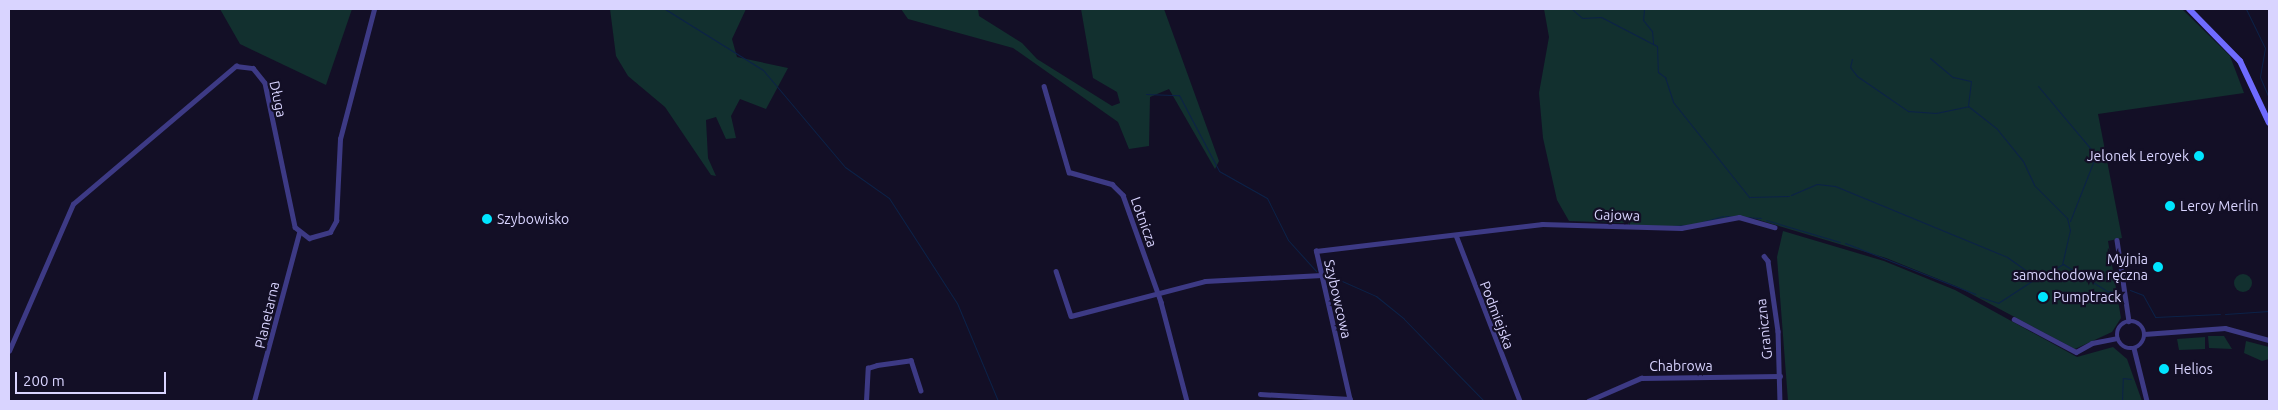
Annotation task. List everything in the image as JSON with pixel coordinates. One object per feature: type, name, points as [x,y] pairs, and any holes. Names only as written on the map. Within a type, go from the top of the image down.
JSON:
[{"type":"main road","points":[[2189,9],[2240,61],[2269,123]]},
{"type":"street","points":[[299,233],[323,237],[336,221],[340,139],[374,9]]},
{"type":"street","name":"Długa","points":[[9,351],[73,204],[236,66],[253,68],[265,83],[292,219],[299,233]]},
{"type":"street","name":"Lotnicza","points":[[1044,86],[1068,172],[1118,189],[1158,295],[1187,401]]},
{"type":"street","name":"Gajowa","points":[[1456,235],[1549,224],[1682,228],[1739,217],[1775,227]]},
{"type":"street","name":"Planetarna","points":[[254,401],[299,233]]},
{"type":"street","name":"Szybowcowa","points":[[1350,400],[1316,251],[1456,235]]},
{"type":"street","name":"Podmiejska","points":[[1456,235],[1520,401]]},
{"type":"street","points":[[2117,240],[2129,321]]},
{"type":"street","name":"Graniczna","points":[[1764,256],[1768,260],[1775,308],[1780,401]]},
{"type":"street","points":[[1056,271],[1071,316],[1158,295],[1205,281],[1322,276]]},
{"type":"street","points":[[2014,320],[2076,352],[2092,343],[2117,338]]},
{"type":"street","points":[[2134,348],[2122,346],[2117,338],[2121,325],[2129,321],[2138,323],[2144,334]]},
{"type":"street","points":[[2144,334],[2225,328],[2269,340]]},
{"type":"street","points":[[2144,334],[2134,348],[2147,401]]},
{"type":"street","points":[[866,401],[868,368],[910,360],[921,390]]},
{"type":"street","name":"Chabrowa","points":[[1588,401],[1641,378],[1780,376]]},
{"type":"street","points":[[1260,394],[1350,400]]},
{"type":"green space","points":[[220,9],[352,9],[326,85],[240,44]]},
{"type":"green space","points":[[610,9],[746,9],[732,39],[737,57],[788,68],[766,109],[740,99],[731,116],[736,138],[726,139],[716,117],[706,120],[708,158],[716,176],[711,175],[665,107],[628,76],[616,56]]},
{"type":"green space","points":[[901,9],[978,9],[979,16],[1022,43],[1037,59],[1112,106],[1120,103],[1117,92],[1093,78],[1081,9],[1164,9],[1219,161],[1215,169],[1169,89],[1150,97],[1149,146],[1129,149],[1118,122],[1013,48],[908,19]]},
{"type":"green space","points":[[1544,9],[2182,9],[2230,56],[2244,93],[2098,114],[2122,238],[2108,241],[2121,318],[2112,332],[2075,349],[1958,287],[1886,258],[1749,217],[1673,227],[1628,225],[1628,219],[1625,223],[1569,221],[1557,200],[1543,138],[1539,93],[1549,37]]},
{"type":"green space","points":[[1783,231],[1884,261],[1955,290],[2077,357],[2113,347],[2127,359],[2142,401],[1788,401],[1777,257]]},
{"type":"green space","points":[[2239,274],[2247,274],[2252,279],[2250,290],[2239,292],[2234,287],[2234,279]]},
{"type":"green space","points":[[2208,336],[2224,336],[2232,349],[2209,348]]},
{"type":"green space","points":[[2205,337],[2205,349],[2179,350],[2177,339]]},
{"type":"green space","points":[[2246,341],[2269,347],[2269,359],[2262,361],[2244,353]]},
{"type":"waterway","points":[[665,9],[763,70],[845,167],[889,198],[957,303],[998,401]]},
{"type":"waterway","points":[[1572,9],[1582,18],[1601,17],[1657,46],[1658,72],[1665,77],[1673,102],[1749,197],[1789,196]]},
{"type":"waterway","points":[[1644,9],[1643,20],[1652,31],[1653,43]]},
{"type":"waterway","points":[[2246,9],[2265,48],[2260,77],[2269,98]]},
{"type":"waterway","points":[[1930,58],[1953,77],[1971,81],[1968,105]]},
{"type":"waterway","points":[[1852,59],[1850,67],[1857,76],[1908,111],[1936,113],[1968,106],[1997,129],[2023,161],[2034,185],[2067,218],[2070,230],[2062,264]]},
{"type":"waterway","points":[[2038,86],[2096,155],[2070,221]]},
{"type":"waterway","points":[[1146,94],[1179,95],[1219,171],[1267,198],[1288,240],[1316,271]]},
{"type":"waterway","points":[[1791,195],[1817,184],[1835,186],[2007,257],[2037,278],[2063,264],[2107,291],[2120,292]]},
{"type":"waterway","points":[[1702,222],[1723,216]]},
{"type":"waterway","points":[[1725,216],[1761,218]]},
{"type":"waterway","points":[[1766,220],[1840,242]]},
{"type":"waterway","points":[[1673,226],[1687,225]]},
{"type":"waterway","points":[[1845,243],[1975,294]]},
{"type":"waterway","points":[[1324,273],[1376,296],[1404,319],[1484,401]]},
{"type":"waterway","points":[[1980,297],[1998,303],[2035,279]]},
{"type":"waterway","points":[[2130,290],[2143,295],[2155,317],[2220,314]]},
{"type":"waterway","points":[[2225,314],[2269,311]]},
{"type":"waterway","points":[[2122,401],[2123,378],[2131,379]]},
{"type":"place","name":"Jelonek Leroyek","points":[[2199,156]]},
{"type":"place","name":"Leroy Merlin","points":[[2170,206]]},
{"type":"place","name":"Szybowisko","points":[[487,219]]},
{"type":"place","name":"Myjnia samochodowa ręczna","points":[[2158,267]]},
{"type":"place","name":"Pumptrack","points":[[2043,297]]},
{"type":"place","name":"Helios","points":[[2164,369]]}]
